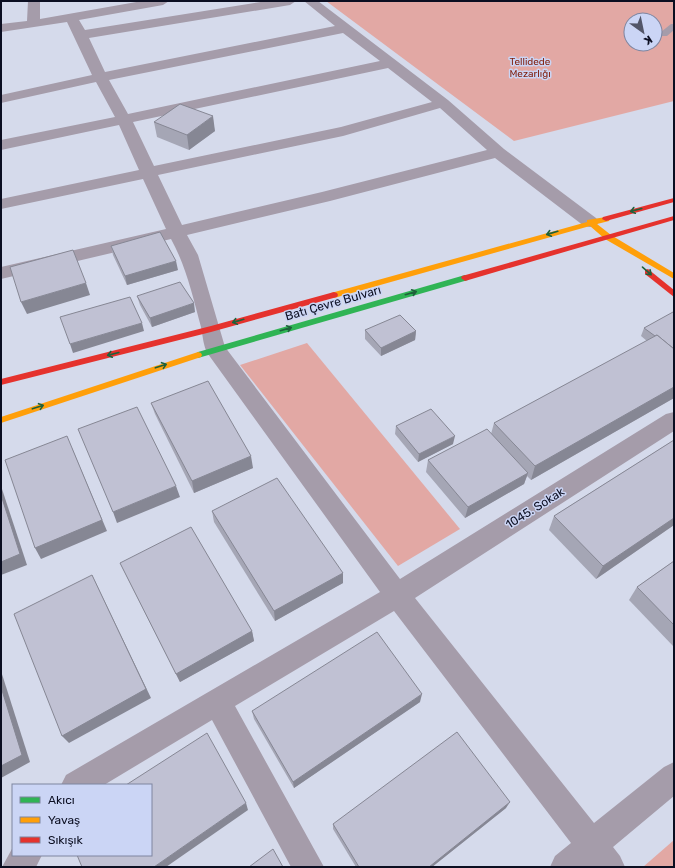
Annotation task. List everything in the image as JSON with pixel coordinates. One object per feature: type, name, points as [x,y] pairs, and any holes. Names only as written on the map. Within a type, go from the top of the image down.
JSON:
[{"type":"main road","name":"Batı Çevre Bulvarı","points":[[1,420],[213,339],[590,222],[674,200]]},
{"type":"main road","name":"Batı Çevre Bulvarı","points":[[1,382],[213,339],[608,237],[674,218]]},
{"type":"main road","points":[[590,222],[674,294]]},
{"type":"main road","points":[[608,237],[674,276]]},
{"type":"street","points":[[33,24],[34,1]]},
{"type":"street","points":[[1,28],[72,18],[163,1]]},
{"type":"street","points":[[81,35],[290,1]]},
{"type":"street","points":[[310,1],[443,103],[498,152],[590,222]]},
{"type":"street","points":[[72,18],[100,77],[124,120],[176,231],[190,255],[213,339],[397,595],[600,856]]},
{"type":"street","points":[[1,99],[100,77],[346,28]]},
{"type":"street","points":[[1,145],[392,64]]},
{"type":"street","points":[[1,204],[344,131],[443,103]]},
{"type":"street","points":[[1,273],[324,197],[498,152]]},
{"type":"street","name":"1045. Sokak","points":[[78,784],[397,595],[674,420]]},
{"type":"street","points":[[217,702],[308,867]]},
{"type":"street","points":[[566,867],[600,856],[674,777]]},
{"type":"street","points":[[18,867],[25,856]]},
{"type":"lane","points":[[664,34],[674,26]]},
{"type":"green space","name":"Tellidede Mezarlığı","points":[[326,1],[674,1],[674,101],[514,141]]},
{"type":"green space","points":[[307,343],[460,529],[398,566],[240,365]]},
{"type":"green space","points":[[674,840],[674,867],[643,867]]},
{"type":"building","points":[[180,104],[213,116],[187,135],[154,122]]},
{"type":"building","points":[[160,232],[176,261],[125,276],[111,246]]},
{"type":"building","points":[[73,250],[86,283],[21,302],[10,267]]},
{"type":"building","points":[[180,282],[194,303],[150,318],[137,296]]},
{"type":"building","points":[[130,297],[142,323],[70,344],[60,317]]},
{"type":"building","points":[[673,312],[674,349],[657,335],[655,336],[644,328]]},
{"type":"building","points":[[400,315],[416,331],[381,348],[365,330]]},
{"type":"building","points":[[657,335],[674,349],[674,387],[535,466],[494,423]]},
{"type":"building","points":[[208,381],[251,456],[192,481],[151,403]]},
{"type":"building","points":[[137,407],[176,486],[113,512],[78,429]]},
{"type":"building","points":[[431,409],[455,436],[419,454],[396,426]]},
{"type":"building","points":[[487,429],[528,473],[468,507],[428,460]]},
{"type":"building","points":[[67,436],[102,520],[35,548],[5,460]]},
{"type":"building","points":[[674,440],[674,518],[603,566],[554,516]]},
{"type":"building","points":[[277,478],[343,573],[274,611],[212,511]]},
{"type":"building","points":[[1,495],[20,554],[1,562]]},
{"type":"building","points":[[191,527],[252,631],[176,674],[120,563]]},
{"type":"building","points":[[674,561],[674,625],[637,587]]},
{"type":"building","points":[[92,575],[146,689],[62,736],[14,614]]},
{"type":"building","points":[[377,632],[422,694],[293,782],[252,711]]},
{"type":"building","points":[[1,687],[22,755],[1,766]]},
{"type":"building","points":[[457,732],[510,802],[429,867],[359,867],[333,824]]},
{"type":"building","points":[[207,733],[246,803],[154,867],[82,867],[77,856],[152,856],[152,784],[128,784]]},
{"type":"building","points":[[273,849],[283,867],[249,867]]},
{"type":"traffic: fast","points":[[198,355],[465,278]]},
{"type":"traffic: slow","points":[[334,295],[606,219]]},
{"type":"traffic: slow","points":[[590,222],[608,237],[674,276]]},
{"type":"traffic: slow","points":[[1,420],[198,355]]},
{"type":"traffic: jam","points":[[606,219],[674,200]]},
{"type":"traffic: jam","points":[[465,278],[674,218]]},
{"type":"traffic: jam","points":[[648,272],[674,294]]},
{"type":"traffic: jam","points":[[1,382],[211,329],[334,295]]}]
